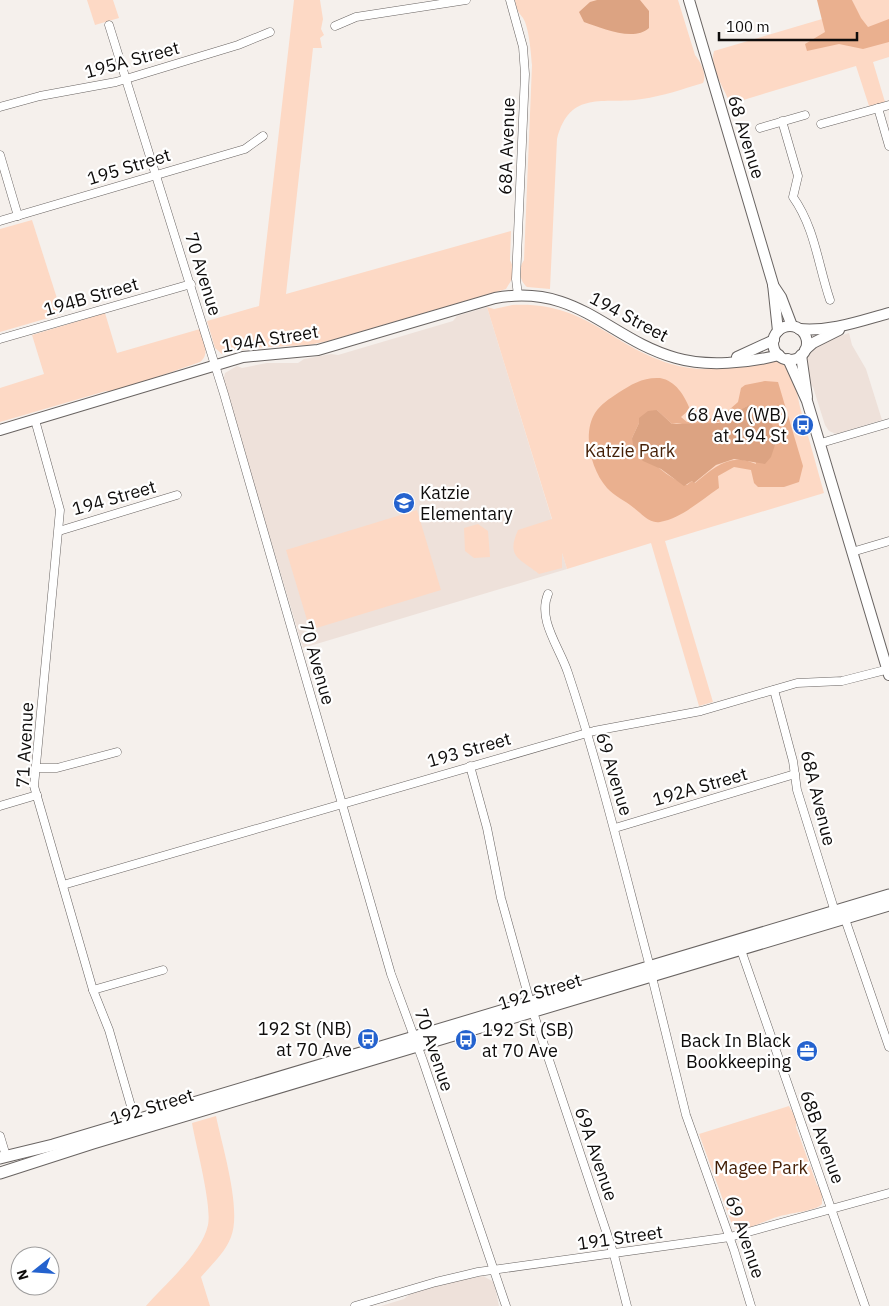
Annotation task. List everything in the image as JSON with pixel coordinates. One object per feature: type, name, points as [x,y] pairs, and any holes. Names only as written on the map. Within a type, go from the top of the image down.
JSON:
[{"type":"main road","points":[[651,972],[740,944],[748,938],[889,895]]},
{"type":"main road","name":"192 Street","points":[[0,1173],[532,1007],[651,972],[741,950],[889,905]]},
{"type":"main road","name":"192 Street","points":[[532,1007],[551,1006],[651,972]]},
{"type":"main road","name":"192 Street","points":[[3,1157],[416,1042]]},
{"type":"street","points":[[335,26],[356,18],[466,0]]},
{"type":"street","name":"68A Avenue","points":[[510,0],[523,47],[524,68],[516,279],[518,295]]},
{"type":"street","name":"68 Avenue","points":[[689,0],[773,284],[776,336]]},
{"type":"street","name":"70 Avenue","points":[[109,25],[191,284],[391,974],[506,1306]]},
{"type":"street","name":"195A Street","points":[[0,107],[40,96],[98,87],[126,80],[238,46],[270,32]]},
{"type":"street","points":[[822,124],[889,105]]},
{"type":"street","points":[[878,108],[889,146]]},
{"type":"street","points":[[760,128],[805,115]]},
{"type":"street","points":[[782,121],[798,176],[793,197],[812,230],[822,275],[830,300]]},
{"type":"street","name":"195 Street","points":[[0,221],[245,149],[263,136]]},
{"type":"street","points":[[0,155],[18,216]]},
{"type":"street","name":"194B Street","points":[[0,339],[191,284]]},
{"type":"street","name":"68 Avenue","points":[[773,284],[795,328]]},
{"type":"street","name":"194 Street","points":[[518,295],[540,296],[572,305],[652,349],[670,356],[700,363],[783,357]]},
{"type":"street","name":"194A Street","points":[[0,430],[214,365],[261,353],[318,350],[495,298],[518,295]]},
{"type":"street","points":[[808,401],[783,357],[774,348],[776,336],[795,328],[821,329],[849,325],[889,313]]},
{"type":"street","points":[[783,357],[803,352],[813,343],[849,325]]},
{"type":"street","points":[[795,328],[806,337],[803,352],[808,401],[888,671]]},
{"type":"street","name":"194 Street","points":[[724,362],[776,336]]},
{"type":"street","name":"71 Avenue","points":[[35,420],[59,502],[58,531],[34,786],[93,990],[109,1030],[135,1120]]},
{"type":"street","points":[[821,443],[889,422]]},
{"type":"street","name":"194 Street","points":[[58,531],[177,495]]},
{"type":"street","points":[[852,552],[889,541]]},
{"type":"street","name":"69 Avenue","points":[[548,594],[544,605],[552,637],[568,671],[614,828],[686,1115],[730,1237],[751,1306]]},
{"type":"street","name":"193 Street","points":[[63,885],[585,733],[701,711],[804,682],[851,679],[888,671]]},
{"type":"street","name":"68A Avenue","points":[[774,690],[795,774],[797,790],[835,912]]},
{"type":"street","points":[[36,768],[57,768],[117,752]]},
{"type":"street","name":"69A Avenue","points":[[470,766],[487,828],[501,898],[532,1007],[614,1255],[627,1306]]},
{"type":"street","name":"192A Street","points":[[614,828],[795,774]]},
{"type":"street","points":[[0,806],[37,795]]},
{"type":"street","points":[[844,919],[889,1047]]},
{"type":"street","name":"68B Avenue","points":[[741,950],[765,1024],[865,1306]]},
{"type":"street","points":[[93,990],[163,970]]},
{"type":"street","points":[[0,1136],[3,1157]]},
{"type":"street","name":"191 Street","points":[[355,1306],[455,1277],[730,1237],[889,1193]]},
{"type":"shaded area","points":[[597,0],[640,0],[649,11],[649,28],[643,32],[626,34],[584,22],[579,12],[590,2]]},
{"type":"shaded area","name":"Katzie Elementary","points":[[487,307],[567,569],[303,648],[223,381],[225,373],[237,366],[242,368],[267,363],[298,363],[304,359],[331,354],[338,355],[453,321],[457,316]]},
{"type":"shaded area","points":[[849,333],[852,345],[866,369],[882,420],[836,434],[829,431],[825,425],[813,387],[810,384],[805,362],[809,351],[822,342]]},
{"type":"shaded area","points":[[750,405],[762,408],[768,412],[777,439],[771,457],[765,464],[734,459],[716,465],[694,483],[692,481],[684,486],[661,469],[643,461],[634,451],[632,438],[639,423],[639,418],[648,411],[657,410],[672,424],[719,423]]},
{"type":"shaded area","points":[[483,1276],[494,1282],[499,1306],[381,1306],[404,1299],[410,1294],[450,1282]]},
{"type":"green space","points":[[87,0],[113,0],[119,18],[95,25]]},
{"type":"green space","points":[[294,0],[320,0],[323,19],[321,29],[324,35],[320,38],[322,48],[313,48],[286,294],[511,231],[510,260],[513,267],[512,279],[506,289],[328,341],[309,345],[251,348],[222,354],[215,348],[207,321],[259,306]]},
{"type":"green space","points":[[515,0],[678,0],[695,55],[704,72],[703,83],[642,99],[590,102],[570,112],[563,123],[557,139],[550,289],[527,287],[522,281],[520,274],[524,260],[532,65],[527,27]]},
{"type":"green space","points":[[817,0],[852,0],[868,27],[889,19],[889,42],[863,49],[839,44],[807,51],[805,44],[825,32]]},
{"type":"green space","points":[[852,0],[889,0],[889,57],[873,62],[885,102],[869,106],[856,66],[730,104],[714,65],[714,51],[856,9]]},
{"type":"green space","points":[[32,220],[62,314],[0,332],[0,229]]},
{"type":"green space","name":"Katzie Park","points":[[512,305],[538,306],[559,310],[596,326],[649,356],[684,367],[711,369],[777,360],[787,367],[796,388],[824,493],[665,541],[713,702],[699,706],[651,543],[567,569],[562,553],[562,568],[539,574],[516,556],[513,546],[518,530],[552,519],[487,307],[494,309]]},
{"type":"green space","points":[[105,313],[117,353],[200,329],[206,351],[205,355],[200,362],[114,392],[106,391],[0,422],[0,388],[44,374],[32,335]]},
{"type":"green space","points":[[654,378],[671,382],[679,389],[690,409],[681,417],[687,422],[721,417],[738,402],[741,388],[745,385],[765,381],[778,382],[803,466],[799,482],[784,487],[758,487],[754,483],[751,470],[734,467],[718,476],[719,488],[684,513],[660,522],[653,522],[646,518],[610,491],[601,480],[590,452],[589,431],[595,413],[605,402],[633,384]],"holes":[[[747,406],[756,464],[739,460],[723,463],[695,483],[692,481],[687,485],[656,466],[632,438],[639,423],[657,410],[672,424],[705,425],[719,422]]]},
{"type":"green space","points":[[417,510],[441,590],[310,630],[286,550]]},
{"type":"green space","points":[[478,524],[488,531],[490,557],[474,558],[465,551],[464,528]]},
{"type":"green space","name":"Magee Park","points":[[789,1106],[796,1118],[796,1127],[817,1185],[822,1190],[822,1204],[757,1225],[737,1229],[731,1222],[699,1134]]},
{"type":"green space","points":[[216,1116],[233,1194],[234,1225],[231,1237],[225,1248],[201,1277],[210,1306],[146,1306],[182,1268],[204,1236],[208,1225],[208,1204],[192,1123]]},
{"type":"place","name":"68 Ave (WB) at 194 St","points":[[803,425]]},
{"type":"place","name":"Katzie Elementary","points":[[404,503]]},
{"type":"place","name":"192 St (NB) at 70 Ave","points":[[368,1039]]},
{"type":"place","name":"192 St (SB) at 70 Ave","points":[[466,1040]]},
{"type":"place","name":"Back In Black Bookkeeping","points":[[807,1051]]}]
